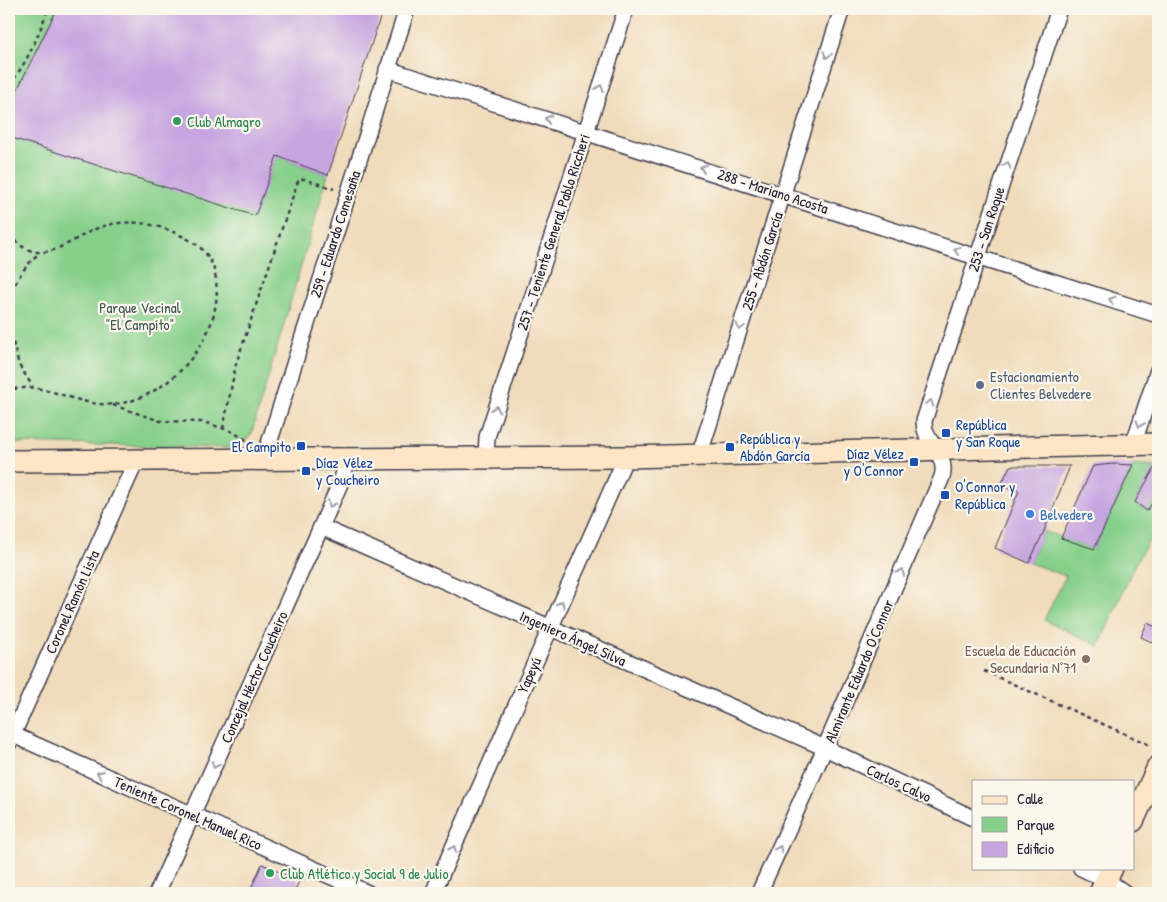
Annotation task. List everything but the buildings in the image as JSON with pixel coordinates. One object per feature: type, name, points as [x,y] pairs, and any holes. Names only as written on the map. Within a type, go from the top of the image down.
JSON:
[{"type":"main road","points":[[9,460],[136,461],[257,451],[348,459],[699,456],[935,448],[1158,444]]},
{"type":"main road","points":[[9,456],[45,460]]},
{"type":"main road","points":[[1134,819],[1158,767]]},
{"type":"street","name":"259 - Eduardo Comesaña","points":[[257,451],[348,193],[407,9]]},
{"type":"street","name":"257 - Teniente General Pablo Riccheri","points":[[486,457],[487,437],[626,9]]},
{"type":"street","name":"255 - Abdón García","points":[[699,456],[842,9]]},
{"type":"street","name":"253 - San Roque","points":[[935,448],[927,436],[924,420],[1059,9]]},
{"type":"street","name":"288 - Mariano Acosta","points":[[387,69],[1158,315]]},
{"type":"street","points":[[1133,445],[1158,370]]},
{"type":"street","name":"Almirante Eduardo O'Connor","points":[[759,893],[826,748],[942,477],[945,467],[942,458],[935,448]]},
{"type":"street","name":"Yapeyú","points":[[433,893],[626,457]]},
{"type":"street","name":"Concejal Héctor Coucheiro","points":[[157,893],[321,527],[342,479],[348,459]]},
{"type":"street","name":"Coronel Ramón Lista","points":[[10,737],[136,461]]},
{"type":"street","name":"Ingeniero Ángel Silva","points":[[321,527],[826,748]]},
{"type":"street","name":"Teniente Coronel Manuel Rico","points":[[10,737],[193,815],[368,893]]},
{"type":"street","name":"Carlos Calvo","points":[[826,748],[972,818]]},
{"type":"street","points":[[1085,870],[1106,880],[1125,893]]},
{"type":"path","points":[[9,85],[26,61],[38,38],[48,9]]},
{"type":"path","points":[[223,429],[236,364],[259,291],[299,179],[348,193]]},
{"type":"path","points":[[9,235],[27,250],[39,252],[62,247],[104,226],[129,223],[158,226],[174,232],[195,244],[208,256],[214,270],[217,287],[212,321],[204,340],[188,361],[162,385],[143,396],[111,404]]},
{"type":"path","points":[[9,307],[17,279],[26,265],[39,252]]},
{"type":"path","points":[[9,327],[16,358],[33,387]]},
{"type":"path","points":[[9,389],[33,387],[76,401],[111,404],[160,421],[203,422],[223,429],[257,451]]},
{"type":"path","points":[[984,671],[1152,746]]},
{"type":"green space","points":[[9,9],[57,9],[9,106]]},
{"type":"green space","name":"Parque Vecinal \"El Campito\"","points":[[9,137],[255,215],[277,156],[328,175],[251,435],[236,448],[9,443]]},
{"type":"green space","points":[[1133,465],[1155,467],[1135,502],[1147,511],[1158,493],[1158,525],[1135,564],[1099,646],[1044,620],[1066,576],[1029,563],[1044,531],[1094,549]]},
{"type":"place","name":"Club Almagro","points":[[177,121]]},
{"type":"place","name":"Estacionamiento Clientes Belvedere","points":[[980,385]]},
{"type":"place","name":"República y San Roque","points":[[946,433]]},
{"type":"place","name":"El Campito","points":[[301,446]]},
{"type":"place","name":"República y Abdón García","points":[[730,447]]},
{"type":"place","name":"Díaz Vélez y O'Connor","points":[[914,462]]},
{"type":"place","name":"Díaz Vélez y Coucheiro","points":[[306,471]]},
{"type":"place","name":"O'Connor y República","points":[[945,495]]},
{"type":"place","name":"Belvedere","points":[[1030,514]]},
{"type":"place","name":"Escuela de Educación Secundaria N°71","points":[[1086,659]]},
{"type":"place","name":"Club Atlético y Social 9 de Julio","points":[[270,873]]}]
